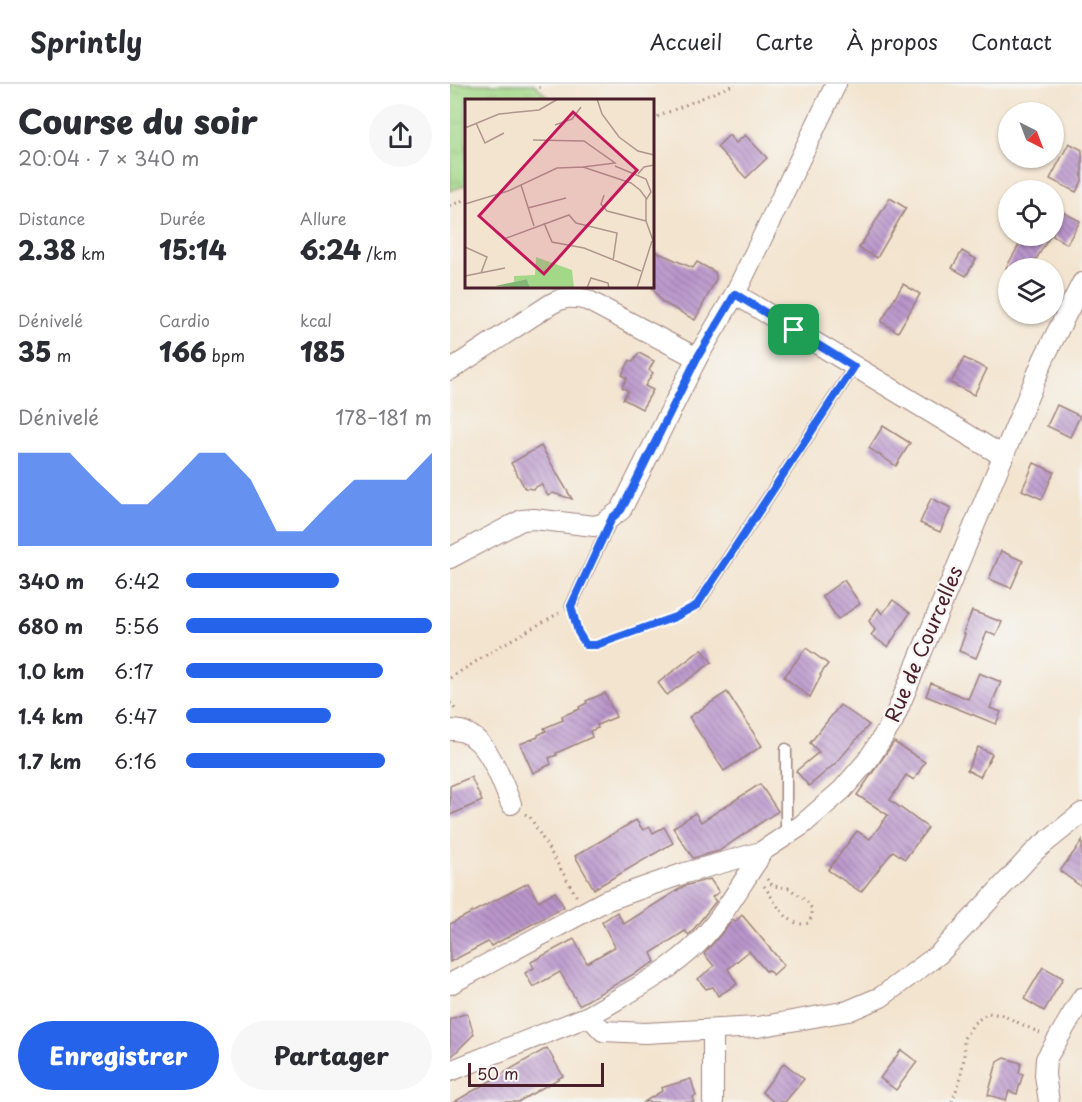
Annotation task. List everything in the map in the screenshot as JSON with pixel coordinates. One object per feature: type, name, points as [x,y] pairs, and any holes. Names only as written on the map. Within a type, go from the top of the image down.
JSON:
[{"type":"street","points":[[450,558],[522,520],[534,519],[594,526],[602,524],[621,510],[697,358],[735,294],[836,84]]},
{"type":"street","name":"Rue de Courcelles","points":[[450,984],[605,902],[686,873],[761,852],[842,790],[868,760],[893,722],[1044,358],[1082,284]]},
{"type":"street","points":[[735,294],[1003,456]]},
{"type":"street","points":[[450,370],[550,304],[563,298],[574,297],[587,300],[697,358]]},
{"type":"street","points":[[450,730],[459,730],[477,741],[492,760],[511,804]]},
{"type":"street","points":[[589,1016],[603,1031],[645,1034],[713,1030],[758,1027],[848,1011],[881,998],[939,954],[1036,850],[1082,813]]},
{"type":"street","points":[[450,1071],[589,1016],[673,964],[698,944],[722,913],[761,852]]},
{"type":"street","points":[[1049,1102],[1045,1075],[1046,1059],[1082,998]]},
{"type":"street","points":[[713,1030],[713,1102]]},
{"type":"lane","points":[[697,605],[854,367]]},
{"type":"lane","points":[[571,606],[612,518]]},
{"type":"lane","points":[[786,749],[786,835]]},
{"type":"path","points":[[539,88],[543,84]]},
{"type":"path","points":[[654,118],[735,84]]},
{"type":"path","points":[[450,206],[465,199]]},
{"type":"path","points":[[450,678],[571,606],[578,632],[586,645],[596,645],[675,617],[697,605]]},
{"type":"path","points":[[511,804],[530,817],[586,912]]},
{"type":"path","points":[[762,884],[788,918],[798,924],[808,923],[812,916],[812,909],[807,902],[789,888],[773,886]]},
{"type":"path","points":[[952,1102],[960,1080],[964,1058],[964,1038],[974,1023],[988,1013],[1002,1015],[1056,1040]]},
{"type":"green space","points":[[450,84],[534,84],[550,99],[465,99],[465,185],[450,191]]},
{"type":"building","points":[[729,135],[736,143],[745,135],[767,158],[746,178],[717,147]]},
{"type":"building","points":[[1069,143],[1082,150],[1082,181],[1076,192],[1064,186],[1064,180],[1050,179],[1056,168],[1064,168],[1064,152]]},
{"type":"building","points":[[890,198],[906,208],[877,258],[859,248]]},
{"type":"building","points":[[1064,213],[1080,221],[1067,244],[1064,242]]},
{"type":"building","points":[[1018,246],[1044,246],[1037,258],[1012,258]]},
{"type":"building","points":[[654,251],[693,268],[697,262],[715,272],[716,279],[695,320],[662,302],[653,288]]},
{"type":"building","points":[[962,251],[976,259],[966,276],[952,268]]},
{"type":"building","points":[[903,284],[920,294],[898,332],[881,322]]},
{"type":"building","points":[[639,353],[654,361],[649,370],[653,373],[645,386],[653,390],[642,409],[623,399],[628,391],[622,387],[627,378],[622,375],[630,360],[633,362]]},
{"type":"building","points":[[964,358],[987,369],[974,395],[951,383]]},
{"type":"building","points":[[1057,405],[1080,416],[1070,437],[1047,426]]},
{"type":"building","points":[[883,426],[910,443],[896,466],[869,448]]},
{"type":"building","points":[[541,446],[572,499],[553,493],[548,496],[541,484],[533,489],[525,488],[511,463]]},
{"type":"building","points":[[1034,463],[1054,472],[1042,499],[1022,490]]},
{"type":"building","points":[[931,498],[951,508],[940,532],[920,523]]},
{"type":"building","points":[[1001,551],[1023,561],[1011,588],[989,579]]},
{"type":"building","points":[[844,580],[860,604],[838,619],[822,596]]},
{"type":"building","points":[[893,600],[910,613],[888,647],[871,635],[875,630],[869,621],[878,608],[882,614]]},
{"type":"building","points":[[972,611],[1002,622],[996,636],[987,632],[976,658],[959,651]]},
{"type":"building","points":[[806,648],[828,664],[810,697],[784,677]]},
{"type":"building","points":[[702,649],[712,662],[667,695],[658,683]]},
{"type":"building","points":[[979,673],[1001,682],[990,708],[1001,712],[996,724],[926,696],[931,683],[968,699]]},
{"type":"building","points":[[727,692],[762,746],[724,771],[689,717]]},
{"type":"building","points":[[605,693],[616,717],[597,725],[598,728],[590,731],[592,737],[556,753],[557,755],[549,758],[551,764],[533,773],[520,744],[538,737],[546,731],[544,728],[563,720],[562,716],[580,709],[579,707],[587,703],[586,701]]},
{"type":"building","points":[[840,705],[869,725],[837,762],[809,786],[796,771],[819,752],[810,743]]},
{"type":"building","points":[[894,742],[925,762],[914,780],[906,775],[890,800],[928,828],[905,859],[893,851],[861,892],[828,870],[857,831],[870,839],[888,815],[857,795]]},
{"type":"building","points":[[978,747],[992,754],[980,777],[967,770]]},
{"type":"building","points":[[471,777],[482,801],[450,815],[450,786]]},
{"type":"building","points":[[760,784],[778,811],[719,851],[693,858],[673,828],[695,813],[701,822]]},
{"type":"building","points":[[636,820],[643,830],[650,827],[653,833],[664,827],[673,843],[594,889],[575,856]]},
{"type":"building","points":[[1082,841],[1082,887],[1060,871]]},
{"type":"building","points":[[710,879],[719,892],[712,897],[716,901],[689,935],[685,931],[651,953],[655,962],[579,1005],[560,972],[533,987],[525,973],[534,968],[531,962],[574,939],[587,963],[615,947],[602,922],[617,912],[624,924],[684,886]]},
{"type":"building","points":[[528,883],[538,901],[555,892],[564,907],[491,946],[488,942],[450,962],[450,924]]},
{"type":"building","points":[[742,915],[784,965],[773,975],[768,970],[766,971],[749,951],[728,969],[737,984],[718,996],[713,987],[706,989],[698,979],[714,966],[704,954],[733,920],[735,922]]},
{"type":"building","points":[[1043,967],[1063,978],[1044,1011],[1024,999]]},
{"type":"building","points":[[467,1013],[474,1034],[450,1058],[450,1019]]},
{"type":"building","points":[[547,1048],[563,1076],[518,1102],[454,1102]]},
{"type":"building","points":[[901,1050],[917,1062],[896,1090],[880,1078]]},
{"type":"building","points":[[1005,1058],[1021,1063],[1019,1073],[1023,1074],[1017,1094],[1009,1091],[1006,1100],[988,1095],[997,1062]]},
{"type":"building","points":[[784,1063],[804,1079],[785,1102],[774,1102],[762,1092]]},
{"type":"building","points":[[691,1079],[696,1096],[693,1097],[694,1102],[644,1102],[662,1091],[661,1088]]},
{"type":"route","points":[[735,294],[794,330],[854,367],[776,486],[697,605],[675,617],[596,645],[586,645],[578,632],[571,606],[612,518],[621,510],[626,501],[697,358],[735,294]]}]
